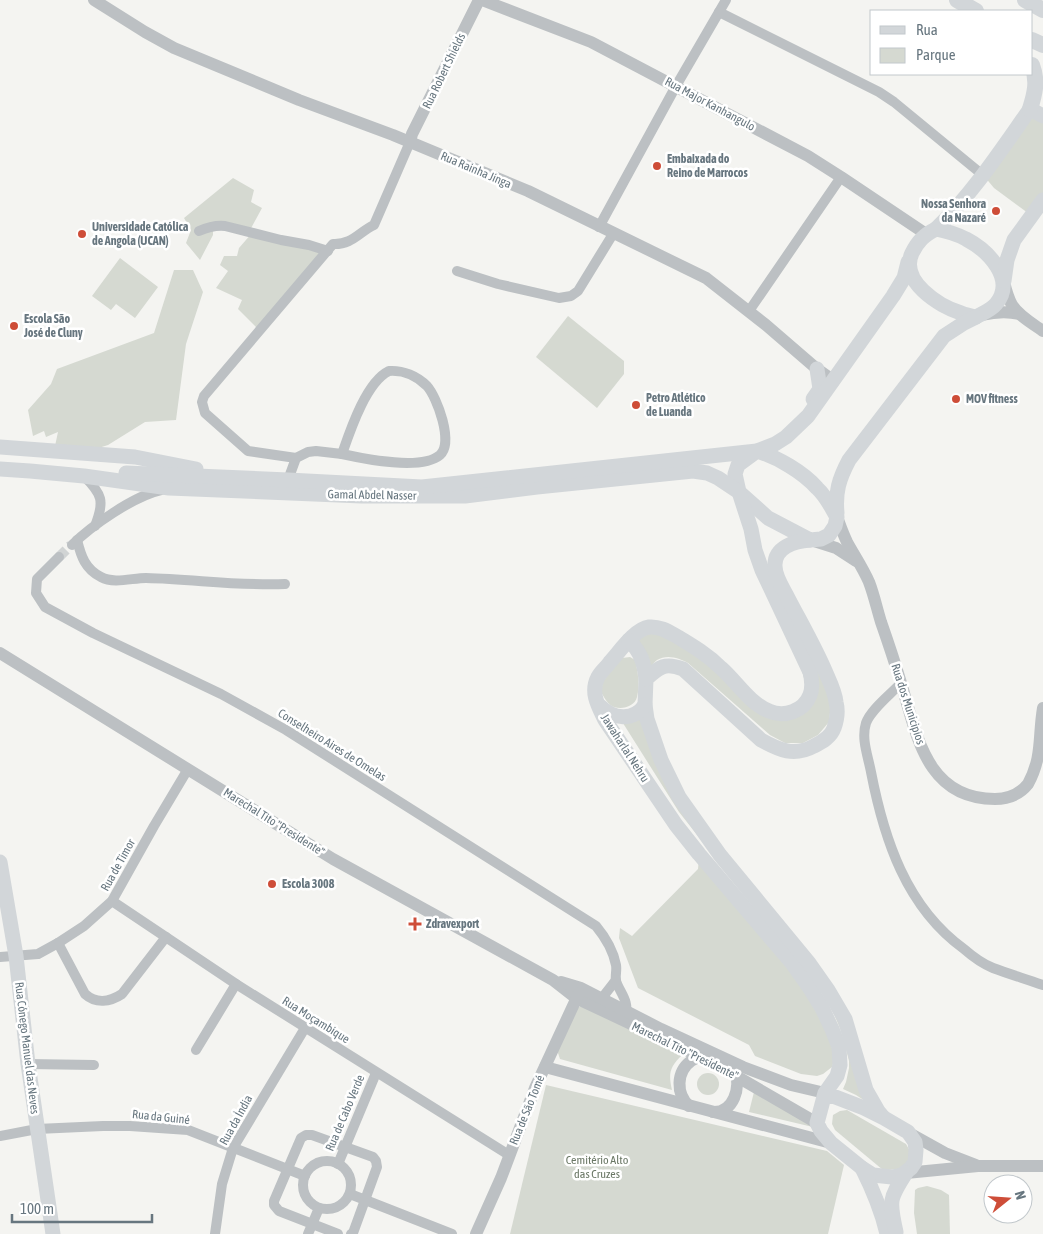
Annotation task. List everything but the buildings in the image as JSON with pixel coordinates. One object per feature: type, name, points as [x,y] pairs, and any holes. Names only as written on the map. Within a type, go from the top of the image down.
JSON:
[{"type":"main road","points":[[957,0],[974,10]]},
{"type":"main road","points":[[1025,0],[1043,10]]},
{"type":"main road","points":[[1033,68],[1036,75],[1037,112]]},
{"type":"main road","points":[[757,451],[775,444],[786,437],[808,416],[894,294],[904,278],[908,262],[915,248],[948,218],[984,176],[1037,112],[1043,95]]},
{"type":"main road","points":[[646,679],[660,667],[666,665],[683,669],[761,740],[784,751],[798,752],[826,739],[833,730],[837,716],[832,686],[780,581],[775,560],[778,553],[784,547],[802,540],[821,539],[829,535],[835,526],[837,517],[837,489],[842,474],[850,460],[944,336],[997,303],[1002,293],[1007,260],[1014,240],[1043,200]]},
{"type":"main road","points":[[931,232],[951,232],[966,238],[992,260],[1004,281]]},
{"type":"main road","points":[[908,262],[913,279],[930,296],[962,314],[976,317]]},
{"type":"main road","points":[[686,459],[722,448],[754,444],[779,435],[803,412],[820,389],[817,368]]},
{"type":"main road","name":"Gamal Abdel Nasser","points":[[0,447],[135,457],[234,478]]},
{"type":"main road","points":[[757,451],[774,458],[804,476],[823,494],[837,517]]},
{"type":"main road","name":"Gamal Abdel Nasser","points":[[0,464],[152,475],[422,487],[757,451]]},
{"type":"main road","name":"Jawaharlal Nehru","points":[[757,451],[738,465],[735,474],[762,570],[810,672],[812,688],[806,702],[794,712],[780,714],[770,712],[760,706],[708,656],[692,645],[656,627],[644,628],[629,640],[598,676],[594,691],[605,720],[676,825],[792,963],[818,1002],[832,1029],[839,1047],[840,1065],[837,1076],[825,1093],[817,1123]]},
{"type":"main road","name":"Gamal Abdel Nasser","points":[[0,469],[84,476],[169,488],[362,496],[465,496],[693,471],[707,473],[718,478],[739,492],[768,518],[810,540]]},
{"type":"main road","name":"Jawaharlal Nehru","points":[[629,640],[640,653],[644,662],[647,719],[661,760],[679,797],[720,855],[810,963],[828,990],[845,1019],[866,1090],[884,1118]]},
{"type":"main road","points":[[597,703],[606,711],[624,718],[631,716],[645,705]]},
{"type":"main road","name":"Rua Cónego Manuel das Neves","points":[[0,862],[16,956],[28,1064],[52,1234]]},
{"type":"main road","points":[[825,1093],[884,1118],[908,1132],[915,1142],[915,1162],[892,1197],[892,1210],[897,1234]]},
{"type":"main road","points":[[817,1123],[831,1143],[873,1175],[892,1177],[906,1173]]},
{"type":"main road","points":[[862,1168],[880,1211],[887,1234]]},
{"type":"street","name":"Rua Rainha Jinga","points":[[94,0],[174,48],[528,191],[706,278],[834,381]]},
{"type":"street","name":"Rua Robert Shields","points":[[410,142],[416,126],[480,0]]},
{"type":"street","name":"Rua Major Kanhangulo","points":[[480,0],[591,42],[808,156],[931,232]]},
{"type":"street","points":[[599,227],[676,86],[726,0]]},
{"type":"street","points":[[719,12],[879,92],[894,102],[984,176]]},
{"type":"street","points":[[342,454],[353,422],[374,384],[383,374],[398,370],[407,373],[427,386],[433,394],[445,431],[446,444],[444,451],[439,456],[424,461],[406,463],[384,462],[316,451],[308,452],[296,458],[248,451],[205,413],[202,402],[204,396],[225,369],[333,244],[346,243],[374,225],[410,142]]},
{"type":"street","points":[[749,311],[841,177]]},
{"type":"street","points":[[199,231],[213,226],[226,226],[328,251]]},
{"type":"street","points":[[457,271],[498,284],[551,297],[563,298],[571,296],[578,291],[613,234]]},
{"type":"street","points":[[1004,281],[1012,306],[1019,314],[1043,331]]},
{"type":"street","points":[[976,317],[1008,311],[1019,314]]},
{"type":"street","points":[[288,480],[296,458]]},
{"type":"street","points":[[84,476],[100,497],[101,506],[95,526]]},
{"type":"street","points":[[169,488],[150,492],[138,498],[95,526],[74,543],[88,568],[103,578],[111,580],[145,578],[247,584],[285,584]]},
{"type":"street","name":"Rua dos Municipios","points":[[837,517],[868,581],[917,736],[926,758],[947,784],[972,797],[982,799],[1002,799],[1013,796],[1023,790],[1036,771],[1041,759],[1043,708]]},
{"type":"street","points":[[810,540],[836,548],[860,564]]},
{"type":"street","name":"Conselheiro Aires de Omelas","points":[[59,557],[37,580],[36,593],[45,607],[93,633],[221,694],[286,730],[596,926],[603,934],[613,953],[616,980],[624,997],[625,1016]]},
{"type":"street","name":"Marechal Tito \"Presidente\"","points":[[0,653],[333,859],[553,980],[625,1016],[736,1076],[817,1123]]},
{"type":"street","points":[[901,683],[873,712],[867,721],[864,731],[873,784],[890,845],[899,867],[928,915],[963,949],[991,967],[1043,985]]},
{"type":"street","name":"Rua de Timor","points":[[0,957],[38,954],[84,926],[112,901],[188,769]]},
{"type":"street","name":"Rua Moçambique","points":[[112,901],[236,984],[509,1155]]},
{"type":"street","points":[[58,943],[85,994],[90,999],[103,1001],[122,994],[166,937]]},
{"type":"street","points":[[600,1004],[616,980]]},
{"type":"street","points":[[196,1050],[236,984]]},
{"type":"street","name":"Rua de São Tomé","points":[[476,1234],[501,1178],[544,1067],[579,993]]},
{"type":"street","name":"Marechal Tito \"Presidente\"","points":[[625,1016],[661,1029],[743,1067],[791,1085],[825,1093]]},
{"type":"street","name":"Rua da Índia","points":[[215,1234],[222,1184],[233,1148],[305,1028]]},
{"type":"street","points":[[689,1106],[685,1103],[681,1094],[680,1076],[684,1067],[691,1060],[712,1052]]},
{"type":"street","points":[[710,1112],[718,1112],[726,1108],[736,1094],[738,1085],[730,1060]]},
{"type":"street","points":[[28,1064],[94,1064]]},
{"type":"street","points":[[544,1067],[831,1143]]},
{"type":"street","name":"Rua de Cabo Verde","points":[[338,1164],[376,1073]]},
{"type":"street","name":"Rua da Guiné","points":[[0,1136],[37,1129],[130,1126],[188,1130],[305,1176]]},
{"type":"street","points":[[908,1132],[945,1153],[978,1166]]},
{"type":"street","points":[[338,1234],[310,1229],[279,1211],[274,1205],[286,1169],[301,1138],[306,1135],[312,1135],[345,1146],[373,1157],[376,1161],[377,1167],[354,1233],[351,1234]]},
{"type":"street","points":[[330,1161],[338,1164],[344,1168],[351,1180],[350,1194],[340,1206],[327,1210],[319,1208],[308,1199],[304,1192],[305,1176],[315,1165],[322,1162],[330,1161]]},
{"type":"street","points":[[906,1173],[978,1166],[1043,1166]]},
{"type":"street","points":[[350,1194],[452,1234]]},
{"type":"street","points":[[310,1229],[319,1208]]},
{"type":"green space","points":[[1030,109],[1043,116],[1043,200],[1032,216],[994,188],[984,176]]},
{"type":"green space","points":[[233,178],[254,190],[251,202],[262,208],[249,232],[213,226],[213,235],[200,260],[186,243],[191,230],[184,218]]},
{"type":"green space","points":[[252,233],[328,251],[259,330],[238,309],[242,300],[216,288],[228,271],[220,265],[224,256],[237,256],[239,248]]},
{"type":"green space","points":[[120,258],[158,287],[135,318],[116,304],[111,310],[92,296]]},
{"type":"green space","points":[[174,270],[193,270],[203,292],[186,344],[176,420],[145,422],[108,445],[83,453],[55,446],[58,432],[46,437],[44,431],[33,436],[28,410],[51,384],[57,369],[154,333]]},
{"type":"green space","points":[[568,316],[624,361],[624,374],[597,408],[536,357]]},
{"type":"green space","points":[[771,561],[823,677],[831,704],[829,722],[818,735],[803,743],[785,743],[770,735],[684,661],[673,657],[661,658],[649,670],[636,640],[653,632],[697,652],[764,713],[811,703]]},
{"type":"green space","points":[[630,657],[635,660],[637,669],[637,697],[634,703],[628,706],[614,707],[608,703],[601,692],[603,681],[622,658]]},
{"type":"green space","points":[[643,710],[660,764],[671,790],[686,815],[794,950],[828,996],[840,1021],[868,1103],[843,1089],[849,1061],[842,1033],[831,1007],[816,983],[679,812],[621,720],[633,717]]},
{"type":"green space","points":[[699,859],[785,957],[830,1036],[834,1061],[832,1067],[823,1074],[817,1076],[801,1074],[755,1056],[749,1045],[638,988],[619,938],[620,928],[632,936],[698,869]]},
{"type":"green space","points":[[584,1004],[682,1055],[671,1071],[672,1090],[560,1059],[557,1050],[576,1009]]},
{"type":"green space","points":[[708,1073],[716,1076],[719,1084],[716,1092],[708,1095],[700,1092],[697,1084],[700,1076]]},
{"type":"green space","name":"Cemitério Alto das Cruzes","points":[[546,1085],[827,1151],[844,1165],[828,1234],[510,1234]]},
{"type":"green space","points":[[754,1092],[817,1128],[749,1112]]},
{"type":"green space","points":[[847,1110],[906,1144],[911,1153],[904,1169],[883,1170],[835,1130],[832,1124],[833,1115]]},
{"type":"green space","points":[[927,1186],[941,1190],[949,1195],[950,1234],[917,1234],[914,1213],[915,1190]]},
{"type":"tunnel","points":[[59,557],[71,545]]},
{"type":"place","name":"Embaixada do Reino de Marrocos","points":[[657,166]]},
{"type":"place","name":"Nossa Senhora da Nazaré","points":[[996,211]]},
{"type":"place","name":"Universidade Católica de Angola (UCAN)","points":[[82,234]]},
{"type":"place","name":"Escola São José de Cluny","points":[[14,326]]},
{"type":"place","name":"MOV fitness","points":[[956,399]]},
{"type":"place","name":"Petro Atlético de Luanda","points":[[636,405]]},
{"type":"place","name":"Escola 3008","points":[[272,884]]},
{"type":"place","name":"Zdravexport","points":[[415,924]]}]
